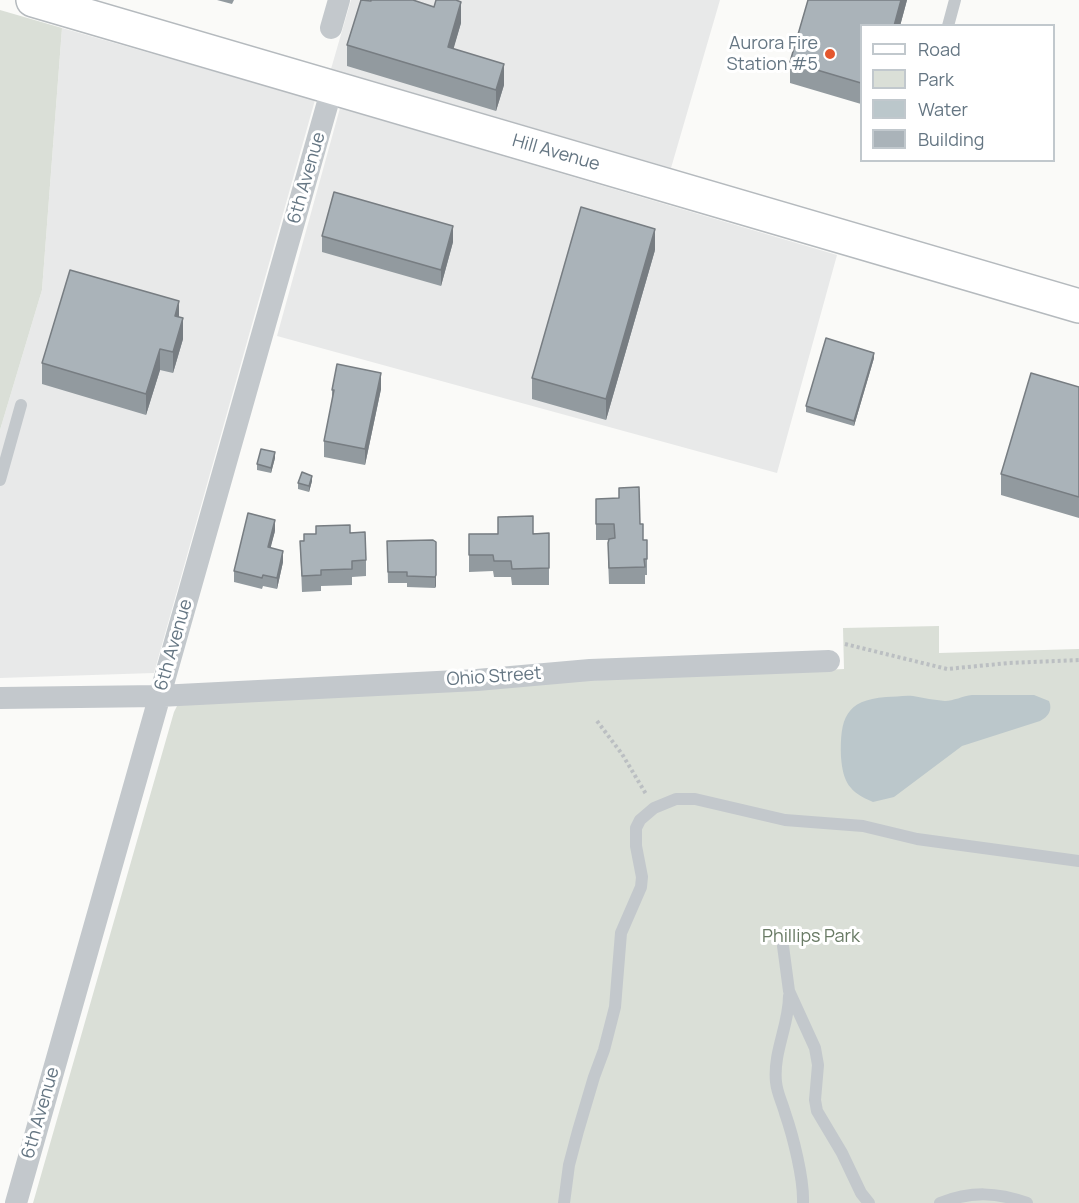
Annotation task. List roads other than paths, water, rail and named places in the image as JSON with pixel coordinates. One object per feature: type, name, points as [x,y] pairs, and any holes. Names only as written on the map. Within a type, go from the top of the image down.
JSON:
[{"type":"main road","name":"Hill Avenue","points":[[33,0],[1079,306]]},
{"type":"street","points":[[331,28],[339,0]]},
{"type":"street","name":"6th Avenue","points":[[16,1203],[332,88]]},
{"type":"street","name":"Ohio Street","points":[[0,698],[159,696],[477,680],[590,670],[829,661]]},
{"type":"lane","points":[[949,24],[956,0]]},
{"type":"lane","points":[[0,480],[21,405]]},
{"type":"lane","points":[[564,1203],[572,1154],[615,1007],[621,933],[641,887],[642,877],[636,846],[636,828],[640,820],[654,808],[666,802],[686,798],[784,820],[863,826],[917,839],[1079,861]]},
{"type":"lane","points":[[783,946],[789,1006],[777,1054],[776,1081],[791,1133],[800,1177],[802,1203]]},
{"type":"lane","points":[[789,991],[815,1048],[818,1065],[815,1100],[817,1110],[861,1193],[869,1203]]},
{"type":"lane","points":[[940,1203],[970,1194],[988,1193],[1007,1196],[1027,1203]]},
{"type":"water","points":[[972,695],[1034,695],[1049,701],[1050,710],[1040,721],[962,746],[894,797],[873,802],[858,794],[849,785],[843,773],[841,744],[844,722],[853,707],[862,702],[886,697],[910,696],[945,701]]},
{"type":"place","name":"Aurora Fire Station #5","points":[[830,54]]},
{"type":"park label","name":"Phillips Park","points":[[811,937]]}]
